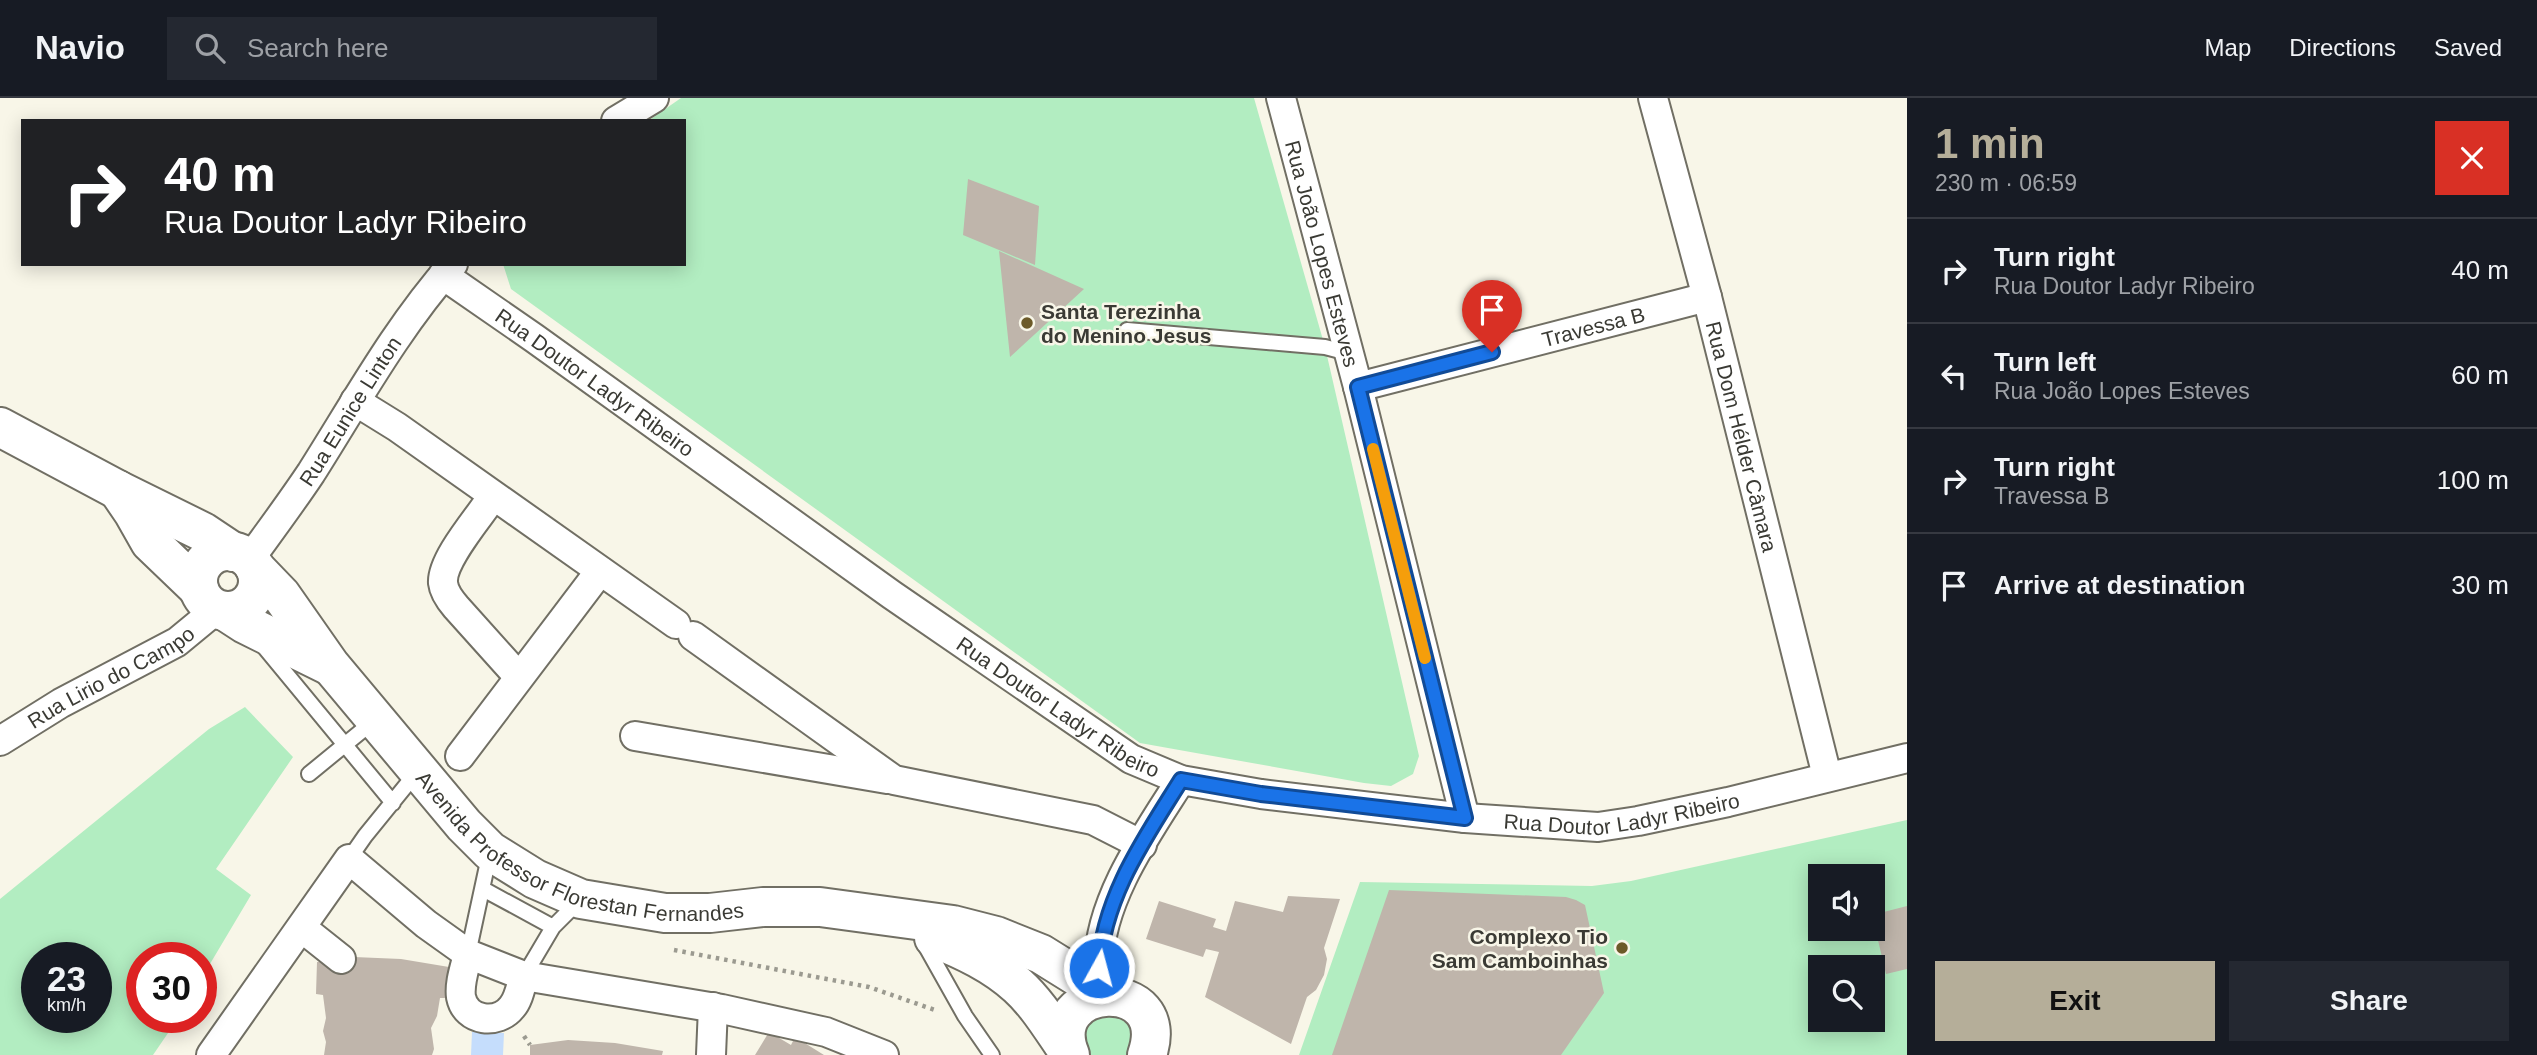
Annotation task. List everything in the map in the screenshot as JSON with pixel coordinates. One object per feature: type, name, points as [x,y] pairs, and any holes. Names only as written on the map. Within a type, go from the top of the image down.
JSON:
[{"type":"street","points":[[619,119],[653,98]]},
{"type":"street","name":"Rua João Lopes Esteves","points":[[1281,98],[1358,387],[1465,818]]},
{"type":"street","name":"Rua Dom Hélder Câmara","points":[[1653,98],[1707,296],[1827,776]]},
{"type":"street","name":"Rua Eunice Linton","points":[[245,560],[311,472],[407,324],[448,270]]},
{"type":"street","name":"Rua Doutor Ladyr Ribeiro","points":[[448,270],[534,338],[892,596],[1131,759],[1181,780],[1261,794],[1465,818],[1598,827],[1728,802],[1907,758]]},
{"type":"street","name":"Travessa B","points":[[1358,387],[1707,296]]},
{"type":"street","points":[[355,401],[397,427],[894,780]]},
{"type":"street","name":"Avenida Professor Florestan Fernandes","points":[[0,427],[203,532],[245,560],[281,595],[330,666],[464,825],[491,850],[535,878],[581,899],[665,913],[710,913],[763,907],[820,907],[953,925],[996,936],[1041,954],[1107,995],[1130,1002],[1140,1009],[1147,1037]]},
{"type":"street","name":"Avenida Professor Florestan Fernandes","points":[[118,490],[149,542],[222,608],[330,666]]},
{"type":"street","points":[[493,496],[445,566],[443,582],[447,595],[456,607],[518,676]]},
{"type":"street","points":[[214,555],[245,560],[258,586],[249,603],[240,608],[222,608],[198,579],[206,561],[214,555]]},
{"type":"street","points":[[460,757],[518,676],[600,571]]},
{"type":"street","name":"Rua Lirio do Campo","points":[[0,741],[61,703],[177,642],[222,608]]},
{"type":"street","points":[[635,736],[894,780],[1093,820],[1142,845]]},
{"type":"street","points":[[1069,1054],[1066,1038],[1068,1025],[1074,1014],[1082,1004],[1107,995],[1099,968],[1100,942],[1112,901],[1181,780]]},
{"type":"street","points":[[213,1054],[349,859],[426,924],[468,954],[524,976],[713,1007],[826,1032],[884,1055]]},
{"type":"street","name":"Avenida Professor Florestan Fernandes","points":[[884,915],[964,950],[999,970],[1020,988],[1069,1054]]},
{"type":"street","points":[[302,928],[341,959]]},
{"type":"street","points":[[468,954],[461,985],[461,999],[468,1011],[476,1017],[496,1019],[507,1012],[514,1005],[524,976]]},
{"type":"street","points":[[711,1055],[713,1007]]},
{"type":"street","points":[[1147,1037],[1175,1055]]},
{"type":"lane","points":[[1127,330],[1325,347],[1348,353]]},
{"type":"lane","points":[[222,608],[393,803]]},
{"type":"lane","points":[[309,774],[376,719]]},
{"type":"lane","points":[[349,859],[418,771]]},
{"type":"lane","points":[[468,954],[491,850]]},
{"type":"lane","points":[[483,889],[553,927]]},
{"type":"lane","points":[[524,976],[553,927],[581,899]]},
{"type":"lane","points":[[918,932],[965,1016],[992,1055]]},
{"type":"path","points":[[669,949],[869,987],[932,1009],[979,1035]]},
{"type":"green space","points":[[681,98],[1254,98],[1325,347],[1419,756],[1413,774],[1391,786],[1364,783],[1140,743],[511,289],[504,266],[686,266],[686,119],[651,119]]},
{"type":"green space","points":[[245,707],[293,757],[216,869],[251,895],[217,952],[217,942],[126,942],[126,1033],[168,1033],[153,1055],[0,1055],[0,899],[209,729]]},
{"type":"green space","name":"Complexo Tio Sam Camboinhas","points":[[1907,820],[1907,1055],[1299,1055],[1360,882],[1592,886],[1631,881]]},
{"type":"green space","points":[[1094,1013],[1131,1020],[1133,1055],[1083,1055],[1081,1028]]},
{"type":"water","points":[[472,1032],[504,1033],[503,1055],[471,1055]]},
{"type":"building","points":[[968,179],[1039,206],[1035,265],[963,235]]},
{"type":"building","name":"Santa Terezinha do Menino Jesus","points":[[999,251],[1084,289],[1010,357]]},
{"type":"building","points":[[1389,890],[1566,897],[1576,900],[1585,905],[1604,993],[1561,1055],[1332,1055]]},
{"type":"building","points":[[1288,896],[1340,899],[1324,948],[1327,959],[1324,975],[1316,990],[1307,997],[1291,1044],[1205,997],[1219,952],[1206,949],[1203,957],[1146,939],[1159,901],[1216,919],[1213,927],[1226,931],[1235,901],[1283,912]]},
{"type":"building","points":[[1907,906],[1907,969],[1886,974],[1885,955],[1881,955],[1878,941],[1885,941],[1885,912]]},
{"type":"building","points":[[354,957],[401,959],[449,967],[446,998],[440,998],[437,1016],[431,1028],[434,1049],[432,1055],[324,1055],[326,1042],[323,1031],[326,1018],[323,995],[316,994],[317,962]]},
{"type":"building","points":[[769,1032],[791,1045],[795,1037],[824,1055],[755,1055]]},
{"type":"building","points":[[568,1040],[615,1043],[663,1051],[662,1055],[530,1055],[530,1045]]},
{"type":"slow traffic","points":[[1373,449],[1425,658]]},
{"type":"place","name":"Santa Terezinha do Menino Jesus","points":[[1027,323]]},
{"type":"place","name":"Complexo Tio Sam Camboinhas","points":[[1622,948]]},
{"type":"route","points":[[1099,968],[1100,942],[1112,901],[1181,780],[1261,794],[1465,818],[1358,387],[1492,352]]}]
